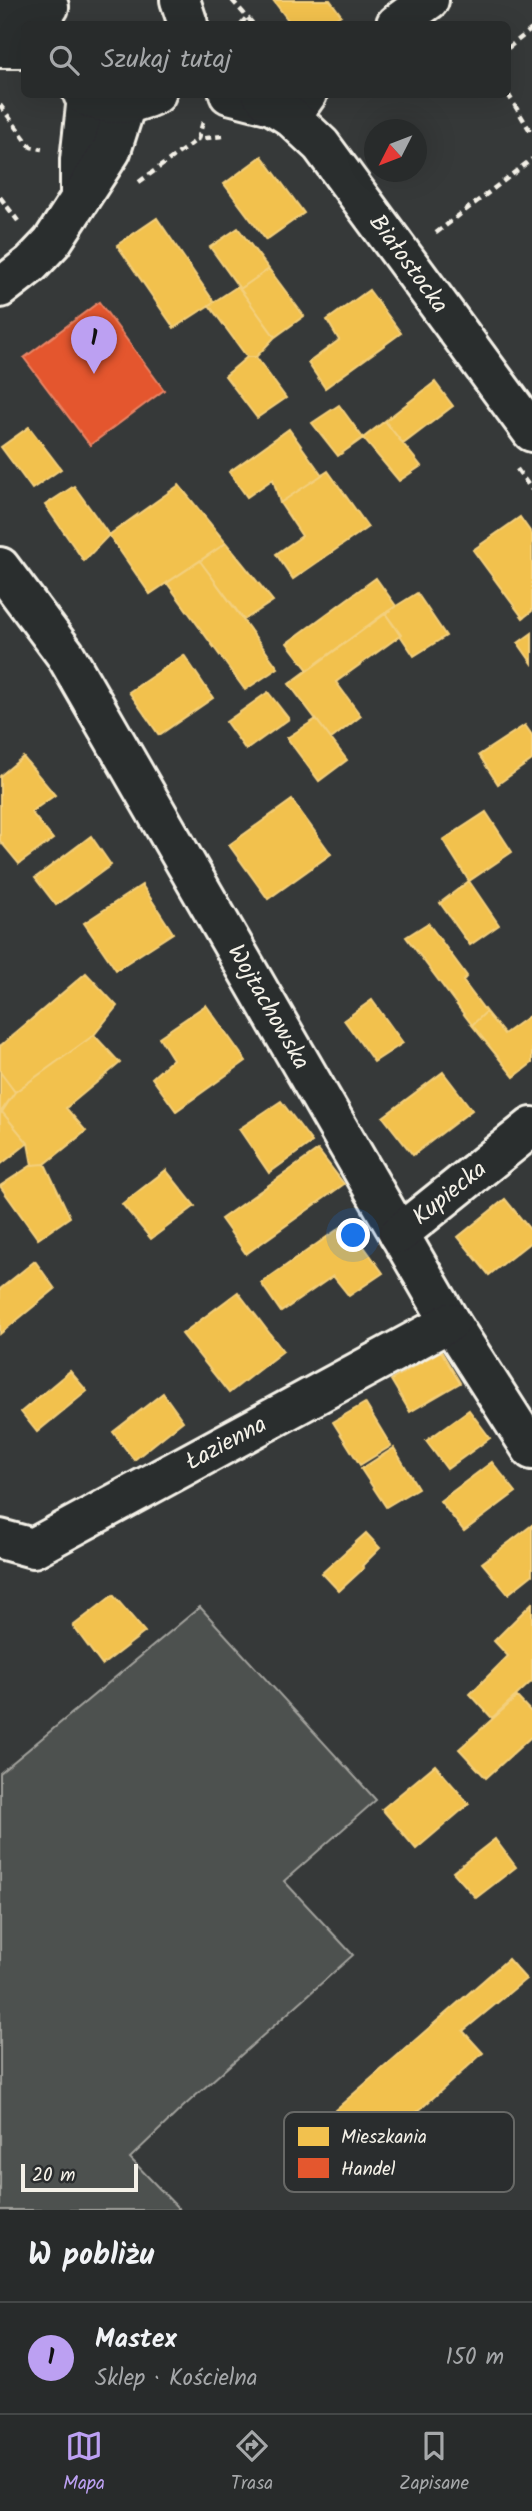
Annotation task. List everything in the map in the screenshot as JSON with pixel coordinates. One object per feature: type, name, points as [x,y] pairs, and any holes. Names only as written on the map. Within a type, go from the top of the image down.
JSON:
[{"type":"street","points":[[180,0],[187,21]]},
{"type":"street","points":[[400,21],[429,0]]},
{"type":"street","points":[[0,16],[49,11]]},
{"type":"street","points":[[0,48],[21,48]]},
{"type":"street","points":[[80,198],[85,98]]},
{"type":"street","points":[[92,98],[108,103],[141,99]]},
{"type":"street","points":[[0,288],[32,264],[52,242],[141,99]]},
{"type":"street","name":"Białostocka","points":[[217,106],[283,103],[321,145],[532,432]]},
{"type":"street","name":"Wojtachowska","points":[[0,567],[65,654],[450,1322],[532,1450]]},
{"type":"street","name":"Kupiecka","points":[[400,1234],[532,1127]]},
{"type":"street","name":"Łazienna","points":[[0,1539],[33,1548],[450,1322]]},
{"type":"path","points":[[232,0],[250,21]]},
{"type":"path","points":[[511,46],[532,29]]},
{"type":"path","points":[[510,98],[532,134]]},
{"type":"path","points":[[217,106],[198,139],[231,136]]},
{"type":"path","points":[[436,233],[532,159]]},
{"type":"path","points":[[0,197],[25,231]]},
{"type":"path","points":[[516,467],[532,490]]},
{"type":"shaded area","points":[[200,1607],[376,1800],[284,1881],[353,1955],[130,2158],[180,2210],[0,2210],[0,1773]]},
{"type":"building: Mieszkania","points":[[273,0],[330,0],[341,15],[332,21],[289,21]]},
{"type":"building: Mieszkania","points":[[262,156],[304,213],[266,240],[224,184]]},
{"type":"building: Mieszkania","points":[[157,218],[214,302],[174,328],[117,245]]},
{"type":"building: Mieszkania","points":[[238,228],[269,269],[240,289],[210,247]]},
{"type":"building: Mieszkania","points":[[269,269],[304,316],[275,337],[240,289]]},
{"type":"building: Mieszkania","points":[[238,286],[275,337],[256,357],[247,357],[209,305]]},
{"type":"building: Mieszkania","points":[[369,290],[401,333],[325,388],[308,363],[339,340],[327,320]]},
{"type":"building: Mieszkania","points":[[247,357],[256,357],[286,398],[257,418],[225,376]]},
{"type":"building: Mieszkania","points":[[435,382],[453,406],[403,444],[385,421]]},
{"type":"building: Mieszkania","points":[[339,405],[363,438],[338,456],[312,423]]},
{"type":"building: Mieszkania","points":[[385,421],[421,466],[399,481],[363,438]]},
{"type":"building: Mieszkania","points":[[29,427],[61,469],[32,489],[1,447]]},
{"type":"building: Mieszkania","points":[[289,429],[322,475],[280,503],[273,479],[247,497],[229,472]]},
{"type":"building: Mieszkania","points":[[328,471],[368,527],[293,579],[276,554],[302,536],[280,503]]},
{"type":"building: Mieszkania","points":[[179,485],[226,543],[150,594],[109,535]]},
{"type":"building: Mieszkania","points":[[74,486],[109,535],[84,561],[45,505]]},
{"type":"building: Mieszkania","points":[[520,517],[532,534],[532,611],[523,618],[473,550]]},
{"type":"building: Mieszkania","points":[[226,543],[273,601],[244,620],[200,561]]},
{"type":"building: Mieszkania","points":[[200,561],[278,668],[245,690],[167,583]]},
{"type":"building: Mieszkania","points":[[376,578],[396,606],[308,670],[287,643]]},
{"type":"building: Mieszkania","points":[[417,593],[446,636],[414,656],[385,613]]},
{"type":"building: Mieszkania","points":[[385,613],[401,635],[336,682],[361,716],[331,739],[289,684]]},
{"type":"building: Mieszkania","points":[[532,633],[532,663],[518,643]]},
{"type":"building: Mieszkania","points":[[184,655],[213,698],[159,735],[129,692]]},
{"type":"building: Mieszkania","points":[[268,692],[289,719],[246,750],[226,722]]},
{"type":"building: Mieszkania","points":[[316,719],[347,760],[319,781],[287,738]]},
{"type":"building: Mieszkania","points":[[525,725],[532,735],[532,760],[498,784],[479,755]]},
{"type":"building: Mieszkania","points":[[23,757],[55,795],[31,812],[53,839],[19,864],[0,841],[0,776]]},
{"type":"building: Mieszkania","points":[[292,800],[331,854],[268,899],[229,845]]},
{"type":"building: Mieszkania","points":[[486,812],[512,852],[469,881],[443,840]]},
{"type":"building: Mieszkania","points":[[91,836],[111,865],[56,905],[35,878]]},
{"type":"building: Mieszkania","points":[[469,881],[499,925],[470,945],[440,903]]},
{"type":"building: Mieszkania","points":[[142,885],[173,933],[116,970],[84,923]]},
{"type":"building: Mieszkania","points":[[428,923],[467,976],[463,981],[486,1012],[472,1025],[406,937]]},
{"type":"building: Mieszkania","points":[[86,973],[117,1006],[94,1035],[15,1092],[0,1072],[0,1046]]},
{"type":"building: Mieszkania","points":[[372,1000],[403,1043],[374,1062],[344,1020]]},
{"type":"building: Mieszkania","points":[[206,1005],[246,1061],[176,1111],[152,1078],[173,1059],[159,1037]]},
{"type":"building: Mieszkania","points":[[486,1012],[504,1034],[532,1014],[532,1063],[514,1077],[472,1025]]},
{"type":"building: Mieszkania","points":[[94,1035],[120,1063],[66,1108],[86,1131],[45,1164],[32,1165],[28,1143],[2,1112],[15,1092]]},
{"type":"building: Mieszkania","points":[[0,1072],[15,1092],[0,1113]]},
{"type":"building: Mieszkania","points":[[443,1072],[472,1110],[413,1155],[383,1117]]},
{"type":"building: Mieszkania","points":[[281,1101],[312,1142],[269,1173],[239,1129]]},
{"type":"building: Mieszkania","points":[[2,1112],[28,1143],[0,1165],[0,1114]]},
{"type":"building: Mieszkania","points":[[318,1150],[344,1184],[246,1254],[221,1219]]},
{"type":"building: Mieszkania","points":[[45,1164],[70,1217],[38,1239],[0,1186],[32,1165]]},
{"type":"building: Mieszkania","points":[[166,1170],[195,1206],[151,1239],[122,1204]]},
{"type":"building: Mieszkania","points":[[505,1199],[532,1232],[532,1241],[489,1275],[458,1237]]},
{"type":"building: Mieszkania","points":[[347,1223],[383,1273],[349,1296],[333,1276],[281,1312],[261,1283]]},
{"type":"building: Mieszkania","points":[[35,1261],[55,1289],[0,1334],[0,1289]]},
{"type":"building: Mieszkania","points":[[238,1292],[283,1351],[229,1393],[182,1334]]},
{"type":"building: Mieszkania","points":[[441,1351],[460,1383],[410,1412],[391,1380]]},
{"type":"building: Mieszkania","points":[[70,1371],[87,1391],[37,1432],[21,1412]]},
{"type":"building: Mieszkania","points":[[163,1393],[183,1421],[134,1460],[113,1432]]},
{"type":"building: Mieszkania","points":[[365,1403],[391,1446],[360,1465],[333,1422]]},
{"type":"building: Mieszkania","points":[[469,1410],[490,1438],[447,1469],[426,1441]]},
{"type":"building: Mieszkania","points":[[394,1448],[418,1488],[386,1507],[361,1469]]},
{"type":"building: Mieszkania","points":[[492,1462],[516,1492],[464,1531],[440,1501]]},
{"type":"building: Mieszkania","points":[[532,1525],[532,1575],[508,1594],[482,1563]]},
{"type":"building: Mieszkania","points":[[366,1533],[380,1548],[362,1566],[364,1568],[339,1591],[322,1573]]},
{"type":"building: Mieszkania","points":[[113,1595],[145,1632],[102,1665],[73,1626]]},
{"type":"building: Mieszkania","points":[[532,1603],[532,1681],[492,1718],[470,1694],[508,1656],[494,1641]]},
{"type":"building: Mieszkania","points":[[517,1697],[532,1713],[532,1736],[486,1778],[459,1749]]},
{"type":"building: Mieszkania","points":[[435,1765],[469,1804],[416,1849],[382,1809]]},
{"type":"building: Mieszkania","points":[[495,1839],[516,1867],[476,1898],[453,1872]]},
{"type":"building: Mieszkania","points":[[508,1959],[526,1979],[463,2031],[483,2053],[417,2112],[333,2112]]},
{"type":"building: Handel","points":[[99,302],[164,390],[90,445],[24,358]]},
{"type":"place","name":"Mastex","points":[[94,374]]}]
